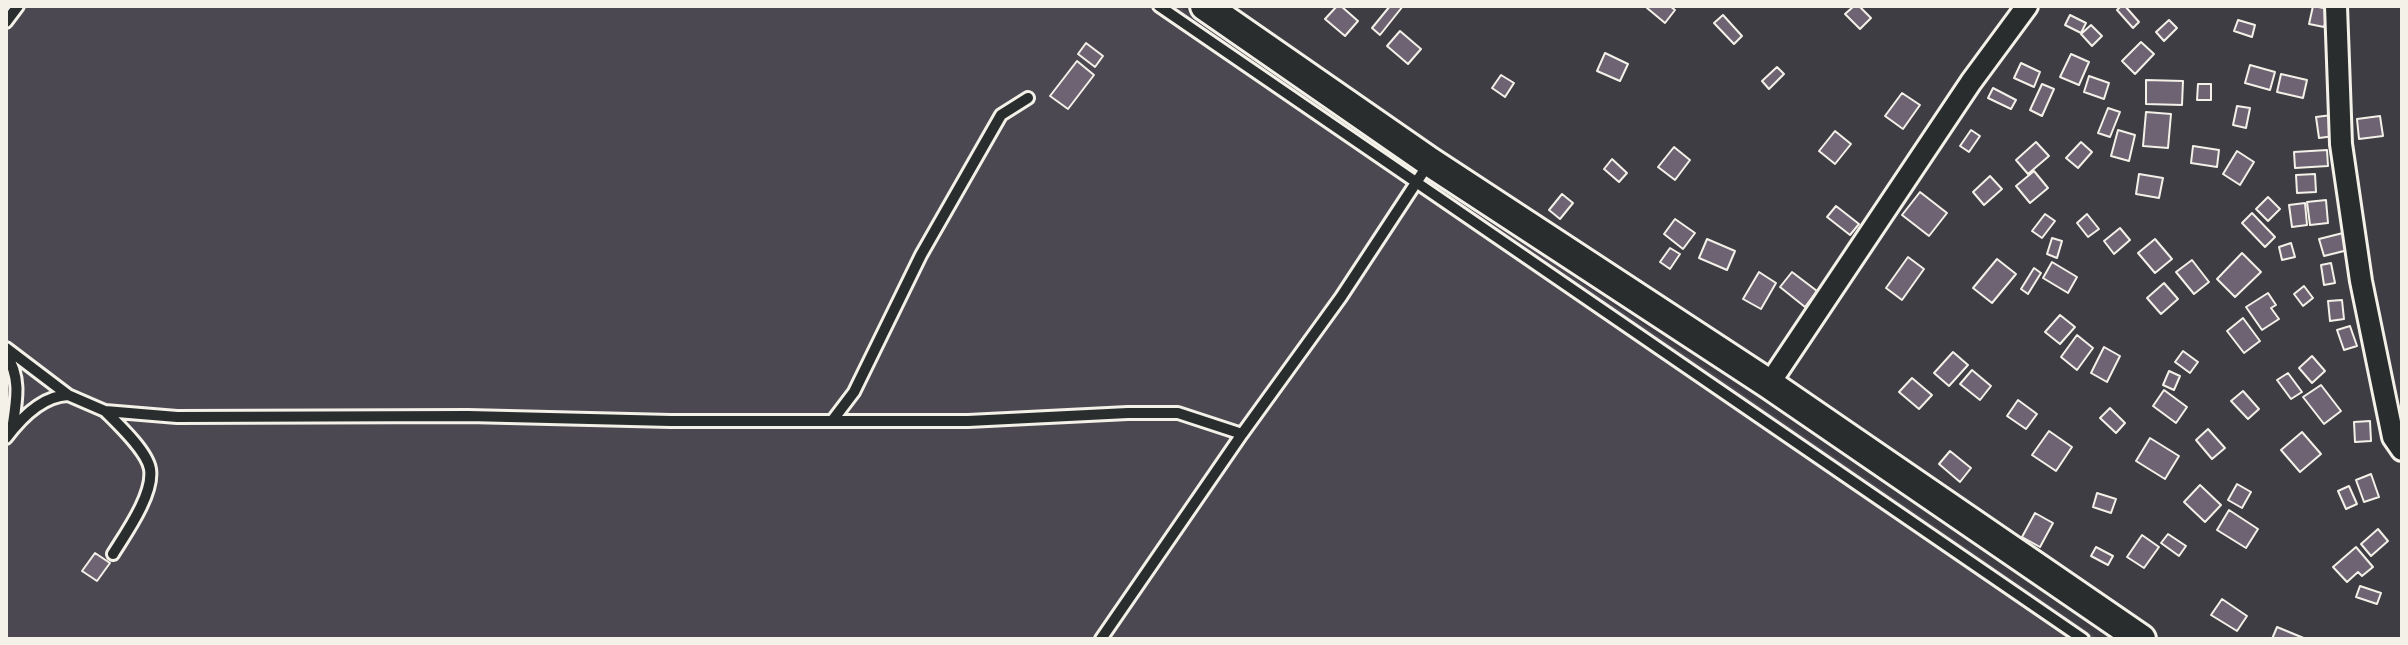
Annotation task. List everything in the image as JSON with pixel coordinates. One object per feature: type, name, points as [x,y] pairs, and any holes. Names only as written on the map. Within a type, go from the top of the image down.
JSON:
[{"type":"street","points":[[1205,6],[1423,173],[1769,384],[2141,639]]},
{"type":"street","points":[[1769,384],[1971,82],[2027,6]]},
{"type":"street","points":[[2336,6],[2341,144],[2359,266],[2393,437],[2402,450]]},
{"type":"lane","points":[[6,22],[18,6]]},
{"type":"lane","points":[[1159,6],[1423,173],[2083,639]]},
{"type":"lane","points":[[832,421],[854,392],[921,255],[1001,115],[1028,98]]},
{"type":"lane","points":[[1101,639],[1341,297],[1423,173]]},
{"type":"lane","points":[[6,351],[68,395],[105,411],[177,417],[468,416],[968,421],[1178,413],[1242,434]]},
{"type":"lane","points":[[6,351],[16,369],[17,394],[9,434]]},
{"type":"lane","points":[[9,434],[52,396],[68,395]]},
{"type":"lane","points":[[105,411],[132,437],[150,469],[145,500],[113,554]]},
{"type":"shaded area","points":[[6,6],[1179,6],[2099,639],[6,639]]},
{"type":"building","points":[[1337,6],[1358,21],[1345,36],[1325,19]]},
{"type":"building","points":[[1390,6],[1403,6],[1380,35],[1372,28]]},
{"type":"building","points":[[1670,6],[1675,10],[1665,23],[1647,8]]},
{"type":"building","points":[[1854,6],[1859,6],[1871,18],[1860,29],[1845,14]]},
{"type":"building","points":[[2125,6],[2139,22],[2133,28],[2117,10]]},
{"type":"building","points":[[2313,6],[2329,9],[2324,27],[2309,24]]},
{"type":"building","points":[[1723,15],[1742,36],[1734,44],[1714,23]]},
{"type":"building","points":[[2070,15],[2086,23],[2081,33],[2065,25]]},
{"type":"building","points":[[2169,20],[2177,28],[2164,41],[2156,32]]},
{"type":"building","points":[[2238,20],[2255,25],[2252,37],[2234,31]]},
{"type":"building","points":[[2091,25],[2102,36],[2092,46],[2081,34]]},
{"type":"building","points":[[1400,31],[1421,49],[1408,64],[1387,46]]},
{"type":"building","points":[[2141,42],[2154,54],[2135,74],[2122,61]]},
{"type":"building","points":[[1086,43],[1103,56],[1095,67],[1078,54]]},
{"type":"building","points":[[1605,53],[1628,64],[1620,81],[1597,71]]},
{"type":"building","points":[[2071,54],[2089,62],[2079,85],[2060,77]]},
{"type":"building","points":[[1077,61],[1094,75],[1068,109],[1050,96]]},
{"type":"building","points":[[2021,63],[2040,72],[2034,87],[2014,78]]},
{"type":"building","points":[[2250,65],[2275,72],[2270,90],[2245,83]]},
{"type":"building","points":[[1777,67],[1784,74],[1769,89],[1762,81]]},
{"type":"building","points":[[2281,74],[2307,80],[2303,98],[2277,92]]},
{"type":"building","points":[[1501,75],[1514,83],[1505,97],[1492,88]]},
{"type":"building","points":[[2089,76],[2109,83],[2104,99],[2084,92]]},
{"type":"building","points":[[2146,80],[2183,81],[2182,105],[2146,104]]},
{"type":"building","points":[[2042,84],[2054,89],[2042,116],[2030,110]]},
{"type":"building","points":[[2198,84],[2211,84],[2211,100],[2197,100]]},
{"type":"building","points":[[1993,88],[2016,100],[2011,109],[1988,98]]},
{"type":"building","points":[[1902,93],[1920,105],[1903,129],[1885,116]]},
{"type":"building","points":[[2237,106],[2250,108],[2246,128],[2233,125]]},
{"type":"building","points":[[2108,108],[2120,112],[2110,137],[2098,133]]},
{"type":"building","points":[[2146,112],[2171,114],[2168,148],[2143,146]]},
{"type":"building","points":[[2332,115],[2334,136],[2319,138],[2316,117]]},
{"type":"building","points":[[2380,116],[2383,136],[2359,139],[2357,119]]},
{"type":"building","points":[[1971,130],[1980,136],[1969,152],[1960,146]]},
{"type":"building","points":[[2118,130],[2135,135],[2129,161],[2111,156]]},
{"type":"building","points":[[1835,131],[1851,144],[1835,164],[1819,151]]},
{"type":"building","points":[[2036,142],[2049,156],[2028,174],[2016,160]]},
{"type":"building","points":[[2081,142],[2092,152],[2078,168],[2066,158]]},
{"type":"building","points":[[2193,146],[2219,150],[2217,167],[2191,163]]},
{"type":"building","points":[[1674,147],[1690,160],[1675,180],[1658,167]]},
{"type":"building","points":[[2327,150],[2328,166],[2295,168],[2294,152]]},
{"type":"building","points":[[2237,151],[2254,162],[2240,185],[2223,174]]},
{"type":"building","points":[[1612,159],[1627,173],[1619,182],[1604,169]]},
{"type":"building","points":[[2034,171],[2048,188],[2030,203],[2016,186]]},
{"type":"building","points":[[2139,174],[2163,178],[2159,198],[2136,194]]},
{"type":"building","points":[[2315,174],[2316,192],[2297,193],[2296,175]]},
{"type":"building","points":[[1990,176],[2002,189],[1984,205],[1973,192]]},
{"type":"building","points":[[1920,192],[1947,213],[1929,236],[1902,215]]},
{"type":"building","points":[[1562,194],[1573,203],[1560,219],[1549,210]]},
{"type":"building","points":[[2268,197],[2280,209],[2268,221],[2256,209]]},
{"type":"building","points":[[2326,200],[2328,223],[2310,225],[2307,202]]},
{"type":"building","points":[[2305,203],[2307,225],[2292,227],[2289,205]]},
{"type":"building","points":[[1836,206],[1859,224],[1850,235],[1827,217]]},
{"type":"building","points":[[2252,213],[2275,237],[2265,247],[2242,223]]},
{"type":"building","points":[[2045,214],[2055,221],[2042,238],[2032,231]]},
{"type":"building","points":[[2087,214],[2099,229],[2088,237],[2077,223]]},
{"type":"building","points":[[1675,219],[1695,233],[1683,249],[1664,234]]},
{"type":"building","points":[[2120,228],[2130,240],[2114,254],[2104,241]]},
{"type":"building","points":[[2343,233],[2348,250],[2324,256],[2319,239]]},
{"type":"building","points":[[2052,238],[2062,241],[2057,258],[2047,254]]},
{"type":"building","points":[[1707,239],[1735,251],[1727,270],[1699,258]]},
{"type":"building","points":[[2155,239],[2172,259],[2155,273],[2138,253]]},
{"type":"building","points":[[2291,243],[2295,257],[2282,260],[2279,247]]},
{"type":"building","points":[[1670,248],[1680,254],[1670,269],[1660,262]]},
{"type":"building","points":[[2242,253],[2261,272],[2235,297],[2217,279]]},
{"type":"building","points":[[1908,257],[1924,269],[1902,300],[1886,288]]},
{"type":"building","points":[[1997,259],[2016,274],[1992,303],[1973,288]]},
{"type":"building","points":[[2192,260],[2209,282],[2194,294],[2176,272]]},
{"type":"building","points":[[2052,262],[2077,277],[2068,293],[2043,278]]},
{"type":"building","points":[[2331,263],[2335,283],[2324,285],[2321,265]]},
{"type":"building","points":[[2034,268],[2041,273],[2028,294],[2021,289]]},
{"type":"building","points":[[1759,272],[1776,283],[1761,309],[1743,299]]},
{"type":"building","points":[[1792,272],[1817,291],[1805,307],[1780,287]]},
{"type":"building","points":[[2164,283],[2178,299],[2161,314],[2147,298]]},
{"type":"building","points":[[2304,286],[2313,298],[2303,306],[2294,294]]},
{"type":"building","points":[[2268,293],[2276,305],[2271,308],[2279,319],[2262,330],[2246,307]]},
{"type":"building","points":[[2342,300],[2344,319],[2330,321],[2328,301]]},
{"type":"building","points":[[2060,315],[2075,327],[2060,344],[2045,332]]},
{"type":"building","points":[[2243,318],[2260,341],[2244,353],[2227,331]]},
{"type":"building","points":[[2350,326],[2357,346],[2344,350],[2337,330]]},
{"type":"building","points":[[2077,335],[2093,348],[2077,370],[2061,357]]},
{"type":"building","points":[[2104,347],[2120,356],[2107,382],[2091,373]]},
{"type":"building","points":[[2183,351],[2198,362],[2190,373],[2175,362]]},
{"type":"building","points":[[1953,352],[1968,365],[1949,386],[1934,373]]},
{"type":"building","points":[[2312,356],[2325,371],[2312,383],[2299,368]]},
{"type":"building","points":[[1972,370],[1991,386],[1980,400],[1960,384]]},
{"type":"building","points":[[2169,371],[2180,376],[2174,390],[2163,385]]},
{"type":"building","points":[[2288,373],[2302,392],[2291,399],[2277,380]]},
{"type":"building","points":[[1912,378],[1932,395],[1919,409],[1899,392]]},
{"type":"building","points":[[2321,385],[2341,411],[2324,424],[2303,397]]},
{"type":"building","points":[[2164,390],[2187,407],[2176,423],[2153,406]]},
{"type":"building","points":[[2243,391],[2259,409],[2248,419],[2231,401]]},
{"type":"building","points":[[2018,400],[2037,414],[2026,429],[2007,416]]},
{"type":"building","points":[[2110,408],[2125,423],[2116,433],[2100,418]]},
{"type":"building","points":[[2370,421],[2371,441],[2355,442],[2354,422]]},
{"type":"building","points":[[2208,429],[2225,448],[2212,459],[2196,440]]},
{"type":"building","points":[[2049,431],[2072,447],[2056,471],[2032,455]]},
{"type":"building","points":[[2302,432],[2321,454],[2300,472],[2281,450]]},
{"type":"building","points":[[2150,438],[2179,456],[2165,479],[2136,461]]},
{"type":"building","points":[[1950,451],[1971,468],[1960,482],[1939,464]]},
{"type":"building","points":[[2371,474],[2379,497],[2364,502],[2356,480]]},
{"type":"building","points":[[2237,484],[2251,492],[2242,508],[2228,500]]},
{"type":"building","points":[[2200,485],[2221,505],[2205,522],[2184,502]]},
{"type":"building","points":[[2349,486],[2357,504],[2346,509],[2338,491]]},
{"type":"building","points":[[2097,493],[2116,499],[2111,513],[2093,507]]},
{"type":"building","points":[[2229,510],[2258,529],[2246,548],[2217,530]]},
{"type":"building","points":[[2035,513],[2053,523],[2040,547],[2022,537]]},
{"type":"building","points":[[2378,529],[2388,541],[2371,556],[2361,544]]},
{"type":"building","points":[[2168,534],[2186,546],[2179,556],[2161,543]]},
{"type":"building","points":[[2142,535],[2159,547],[2144,568],[2127,557]]},
{"type":"building","points":[[2096,547],[2113,556],[2108,565],[2091,556]]},
{"type":"building","points":[[2356,547],[2373,567],[2362,576],[2358,572],[2347,582],[2333,567]]},
{"type":"building","points":[[95,553],[110,563],[97,581],[82,571]]},
{"type":"building","points":[[2360,586],[2381,593],[2377,604],[2356,597]]},
{"type":"building","points":[[2222,599],[2247,616],[2237,631],[2211,615]]},
{"type":"building","points":[[2277,627],[2306,639],[2272,639]]}]
